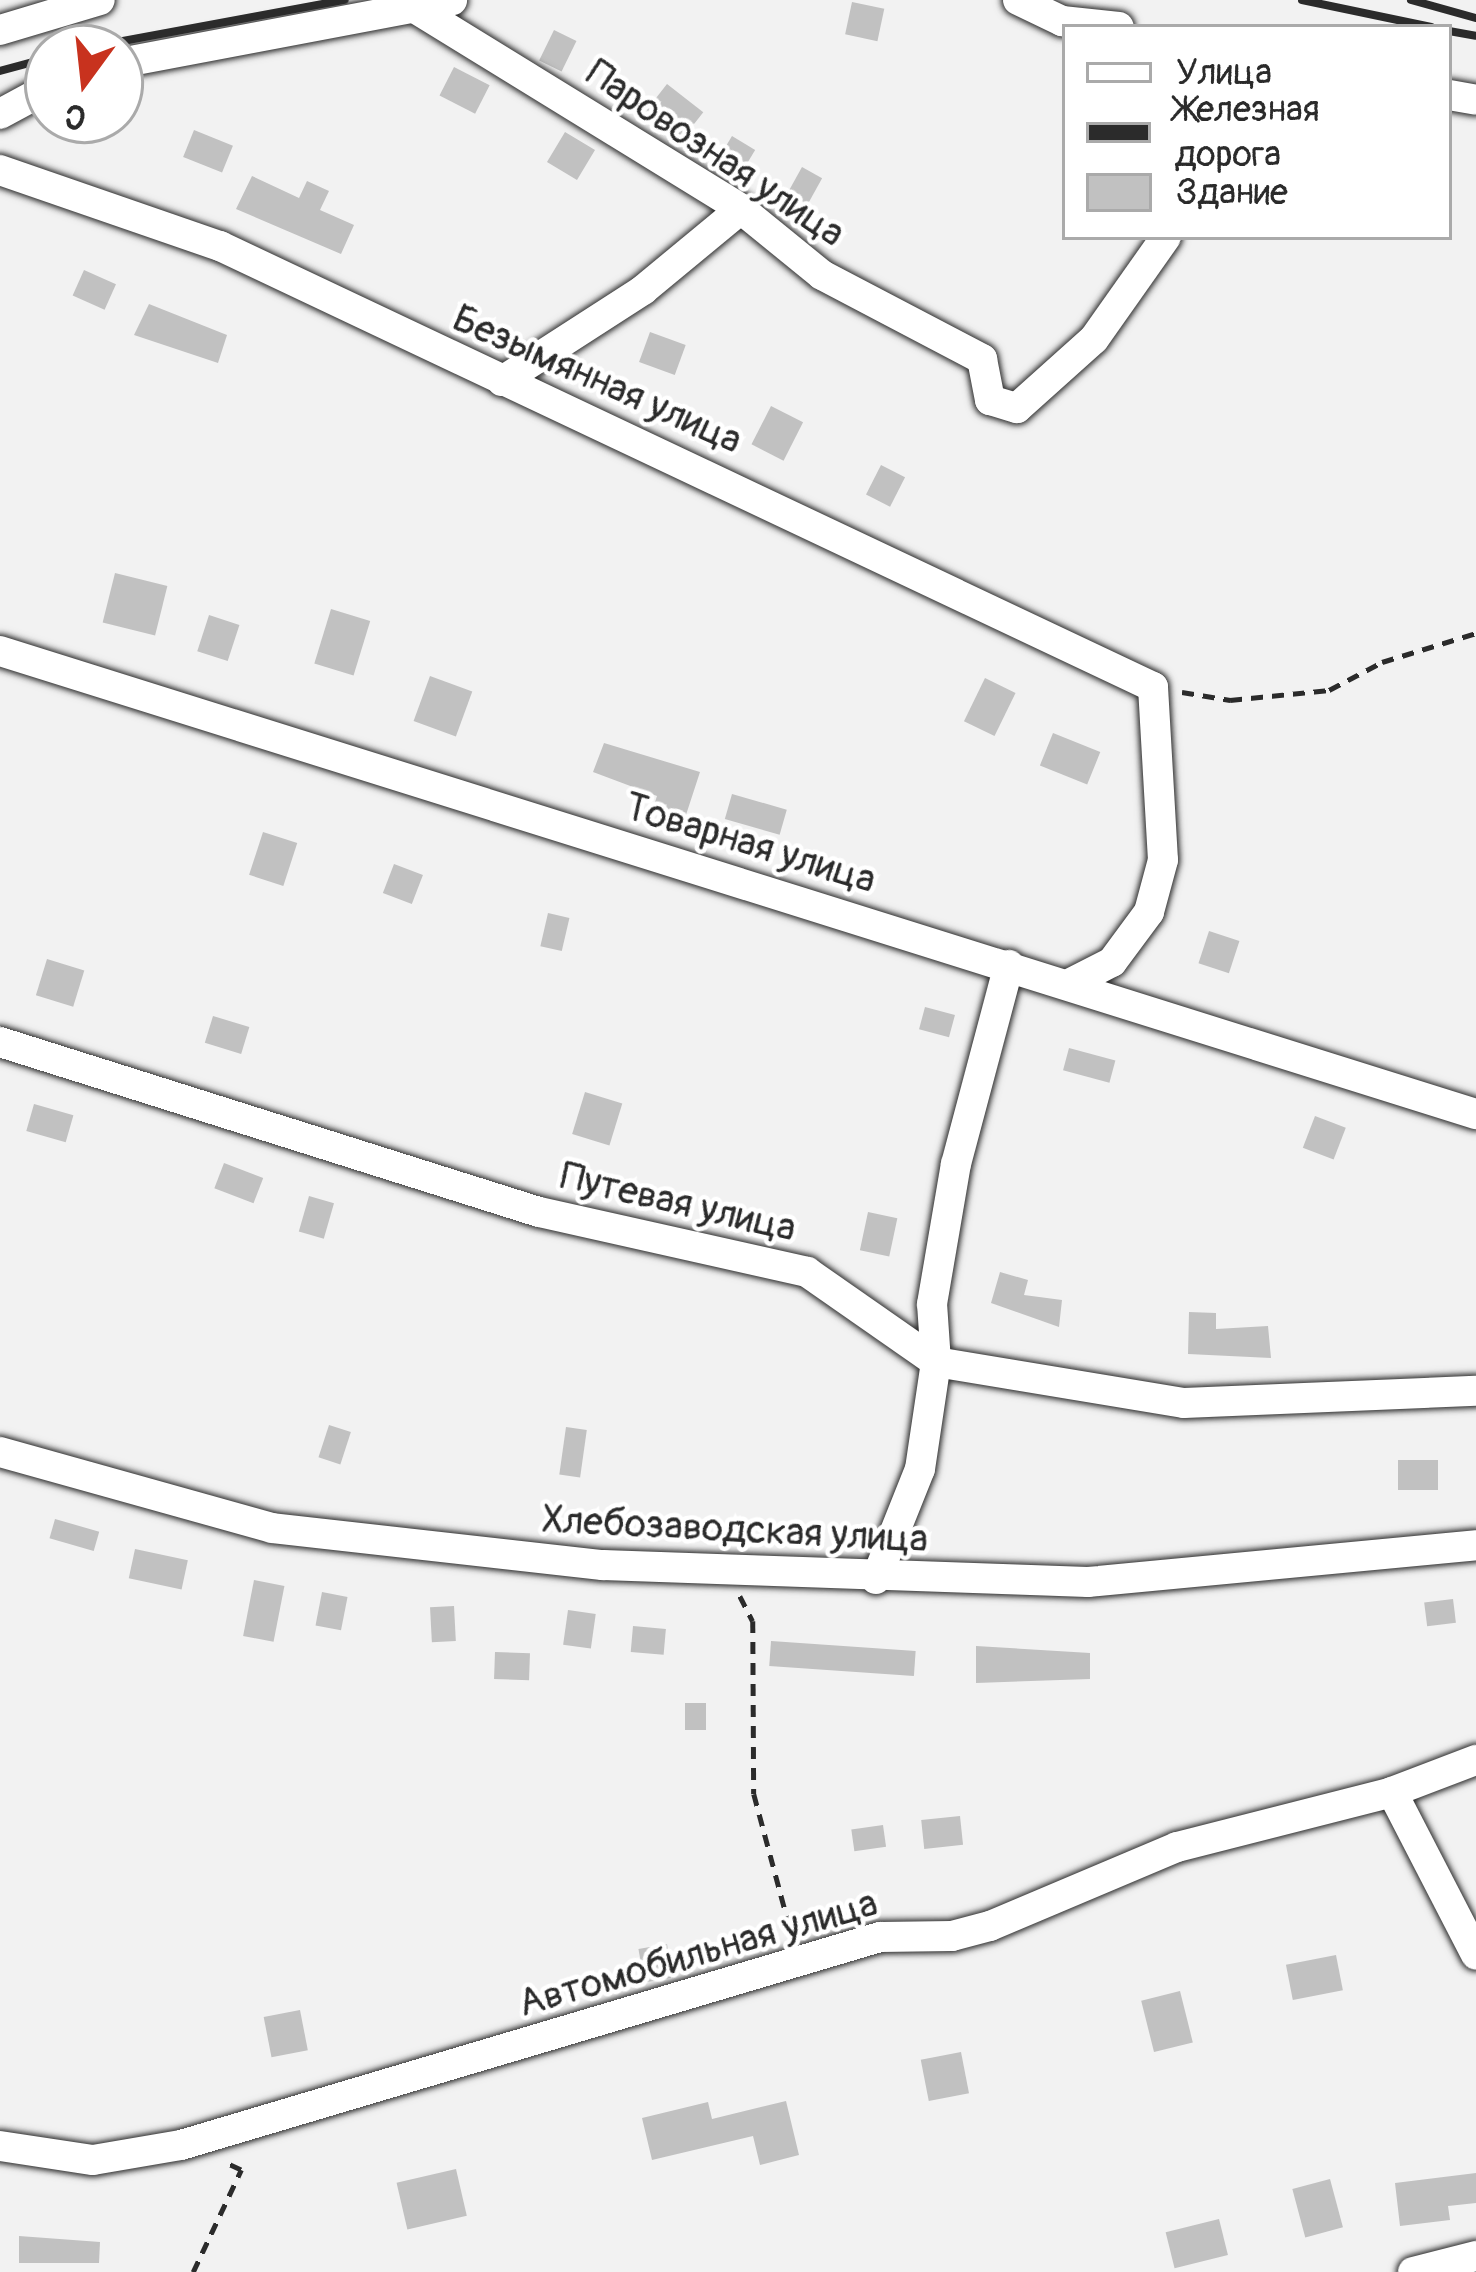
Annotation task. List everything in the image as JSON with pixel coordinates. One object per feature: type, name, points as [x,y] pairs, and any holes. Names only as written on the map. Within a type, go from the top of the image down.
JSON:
[{"type":"street","points":[[0,30],[100,0]]},
{"type":"street","points":[[144,58],[410,4],[452,0]]},
{"type":"street","points":[[1018,0],[1062,21],[1090,24]]},
{"type":"street","name":"Паровозная улица","points":[[410,4],[742,209],[821,275],[982,359],[990,400],[1017,409],[1094,340],[1164,240]]},
{"type":"street","name":"Безымянная улица","points":[[0,170],[220,246],[502,381],[638,437],[1153,687]]},
{"type":"street","points":[[502,381],[643,290],[742,209]]},
{"type":"street","name":"Товарная улица","points":[[0,651],[1476,1114]]},
{"type":"street","points":[[1069,984],[1112,962],[1149,912],[1163,860],[1153,687]]},
{"type":"street","points":[[876,1579],[920,1469],[936,1362],[932,1304],[956,1164],[1009,965]]},
{"type":"street","name":"Путевая улица","points":[[0,1042],[292,1140],[539,1212],[807,1272],[936,1362],[1184,1403],[1476,1391]]},
{"type":"street","name":"Хлебозаводская улица","points":[[0,1452],[272,1528],[728,1573],[1088,1582],[1476,1545]]},
{"type":"street","name":"Автомобильная улица","points":[[0,2146],[93,2160],[181,2145],[880,1936],[952,1936],[990,1926],[1177,1847],[1392,1792],[1476,1760]]},
{"type":"street","points":[[1392,1792],[1476,1954]]},
{"type":"street","points":[[1413,2272],[1476,2256]]},
{"type":"path","points":[[1153,687],[1230,700],[1329,690],[1382,662],[1476,633]]},
{"type":"path","points":[[728,1573],[753,1622],[751,1770],[792,1936],[785,1965]]},
{"type":"path","points":[[181,2145],[241,2170],[194,2272]]},
{"type":"building","points":[[852,2],[884,9],[877,41],[845,34]]},
{"type":"building","points":[[554,30],[576,41],[562,72],[539,61]]},
{"type":"building","points":[[454,67],[490,85],[475,114],[439,96]]},
{"type":"building","points":[[667,84],[703,112],[683,138],[647,110]]},
{"type":"building","points":[[194,130],[233,146],[222,173],[183,157]]},
{"type":"building","points":[[565,132],[595,150],[577,180],[547,162]]},
{"type":"building","points":[[732,136],[755,150],[741,174],[718,160]]},
{"type":"building","points":[[802,167],[822,178],[806,208],[786,197]]},
{"type":"building","points":[[252,176],[299,198],[307,181],[329,191],[320,210],[354,225],[341,254],[236,209]]},
{"type":"building","points":[[84,270],[116,284],[105,310],[73,296]]},
{"type":"building","points":[[149,304],[227,335],[218,363],[134,335]]},
{"type":"building","points":[[650,332],[686,345],[675,375],[639,362]]},
{"type":"building","points":[[771,406],[803,422],[784,461],[751,444]]},
{"type":"building","points":[[881,465],[905,477],[890,507],[866,494]]},
{"type":"building","points":[[115,573],[167,586],[155,636],[103,622]]},
{"type":"building","points":[[331,609],[370,621],[354,675],[314,664]]},
{"type":"building","points":[[209,615],[239,625],[228,661],[197,651]]},
{"type":"building","points":[[430,676],[472,691],[456,736],[414,721]]},
{"type":"building","points":[[985,678],[1016,693],[995,736],[964,721]]},
{"type":"building","points":[[1053,733],[1100,752],[1087,785],[1040,765]]},
{"type":"building","points":[[604,743],[700,772],[684,821],[652,811],[657,796],[593,772]]},
{"type":"building","points":[[732,794],[787,810],[780,835],[725,819]]},
{"type":"building","points":[[263,832],[297,843],[283,886],[249,875]]},
{"type":"building","points":[[394,864],[423,875],[412,904],[383,893]]},
{"type":"building","points":[[548,913],[569,918],[562,951],[540,946]]},
{"type":"building","points":[[1209,931],[1239,941],[1229,973],[1198,963]]},
{"type":"building","points":[[47,959],[84,970],[73,1007],[36,995]]},
{"type":"building","points":[[925,1007],[955,1015],[949,1037],[919,1029]]},
{"type":"building","points":[[213,1016],[249,1027],[241,1054],[205,1043]]},
{"type":"building","points":[[1069,1048],[1115,1060],[1109,1083],[1063,1070]]},
{"type":"building","points":[[585,1092],[622,1103],[609,1145],[572,1134]]},
{"type":"building","points":[[34,1104],[73,1115],[66,1142],[26,1131]]},
{"type":"building","points":[[1315,1116],[1346,1128],[1334,1160],[1303,1148]]},
{"type":"building","points":[[224,1163],[263,1178],[254,1203],[214,1188]]},
{"type":"building","points":[[309,1196],[334,1203],[324,1239],[299,1232]]},
{"type":"building","points":[[868,1212],[897,1218],[889,1256],[860,1250]]},
{"type":"building","points":[[1000,1272],[1028,1280],[1024,1295],[1062,1300],[1059,1327],[991,1303]]},
{"type":"building","points":[[1189,1312],[1216,1313],[1216,1329],[1268,1326],[1271,1358],[1188,1354]]},
{"type":"building","points":[[329,1425],[351,1432],[340,1464],[318,1457]]},
{"type":"building","points":[[566,1427],[587,1430],[580,1477],[559,1475]]},
{"type":"building","points":[[1398,1460],[1438,1460],[1438,1490],[1398,1490]]},
{"type":"building","points":[[55,1519],[99,1532],[94,1551],[49,1538]]},
{"type":"building","points":[[135,1549],[188,1560],[182,1590],[129,1578]]},
{"type":"building","points":[[254,1580],[284,1586],[274,1642],[243,1636]]},
{"type":"building","points":[[322,1592],[348,1597],[341,1630],[316,1625]]},
{"type":"building","points":[[1453,1599],[1456,1623],[1427,1626],[1424,1603]]},
{"type":"building","points":[[454,1606],[456,1641],[432,1642],[430,1607]]},
{"type":"building","points":[[568,1610],[596,1614],[591,1649],[563,1645]]},
{"type":"building","points":[[633,1626],[666,1629],[664,1655],[631,1652]]},
{"type":"building","points":[[771,1641],[916,1651],[914,1676],[769,1666]]},
{"type":"building","points":[[976,1646],[1090,1653],[1090,1679],[976,1683]]},
{"type":"building","points":[[495,1652],[530,1653],[529,1680],[494,1679]]},
{"type":"building","points":[[685,1703],[706,1703],[706,1730],[685,1730]]},
{"type":"building","points":[[960,1816],[963,1845],[924,1849],[921,1820]]},
{"type":"building","points":[[883,1825],[886,1847],[854,1851],[851,1829]]},
{"type":"building","points":[[667,1944],[673,1977],[644,1983],[638,1949]]},
{"type":"building","points":[[1336,1955],[1343,1990],[1293,2000],[1286,1965]]},
{"type":"building","points":[[1180,1991],[1193,2042],[1154,2052],[1141,2001]]},
{"type":"building","points":[[300,2010],[308,2050],[272,2057],[264,2017]]},
{"type":"building","points":[[961,2052],[969,2093],[929,2101],[921,2060]]},
{"type":"building","points":[[786,2101],[799,2155],[760,2165],[753,2136],[652,2160],[642,2118],[708,2102],[712,2119]]},
{"type":"building","points":[[456,2169],[467,2216],[407,2229],[397,2183]]},
{"type":"building","points":[[1476,2173],[1476,2203],[1448,2206],[1450,2220],[1400,2226],[1395,2183]]},
{"type":"building","points":[[1330,2179],[1343,2227],[1305,2237],[1292,2189]]},
{"type":"building","points":[[1219,2219],[1228,2255],[1175,2268],[1166,2232]]},
{"type":"building","points":[[19,2236],[100,2242],[99,2263],[19,2263]]},
{"type":"railway","points":[[144,37],[345,0]]},
{"type":"railway","points":[[1302,0],[1417,24]]},
{"type":"railway","points":[[1411,0],[1476,18]]},
{"type":"railway","points":[[1452,32],[1476,36]]},
{"type":"railway","points":[[0,71],[24,64]]}]
